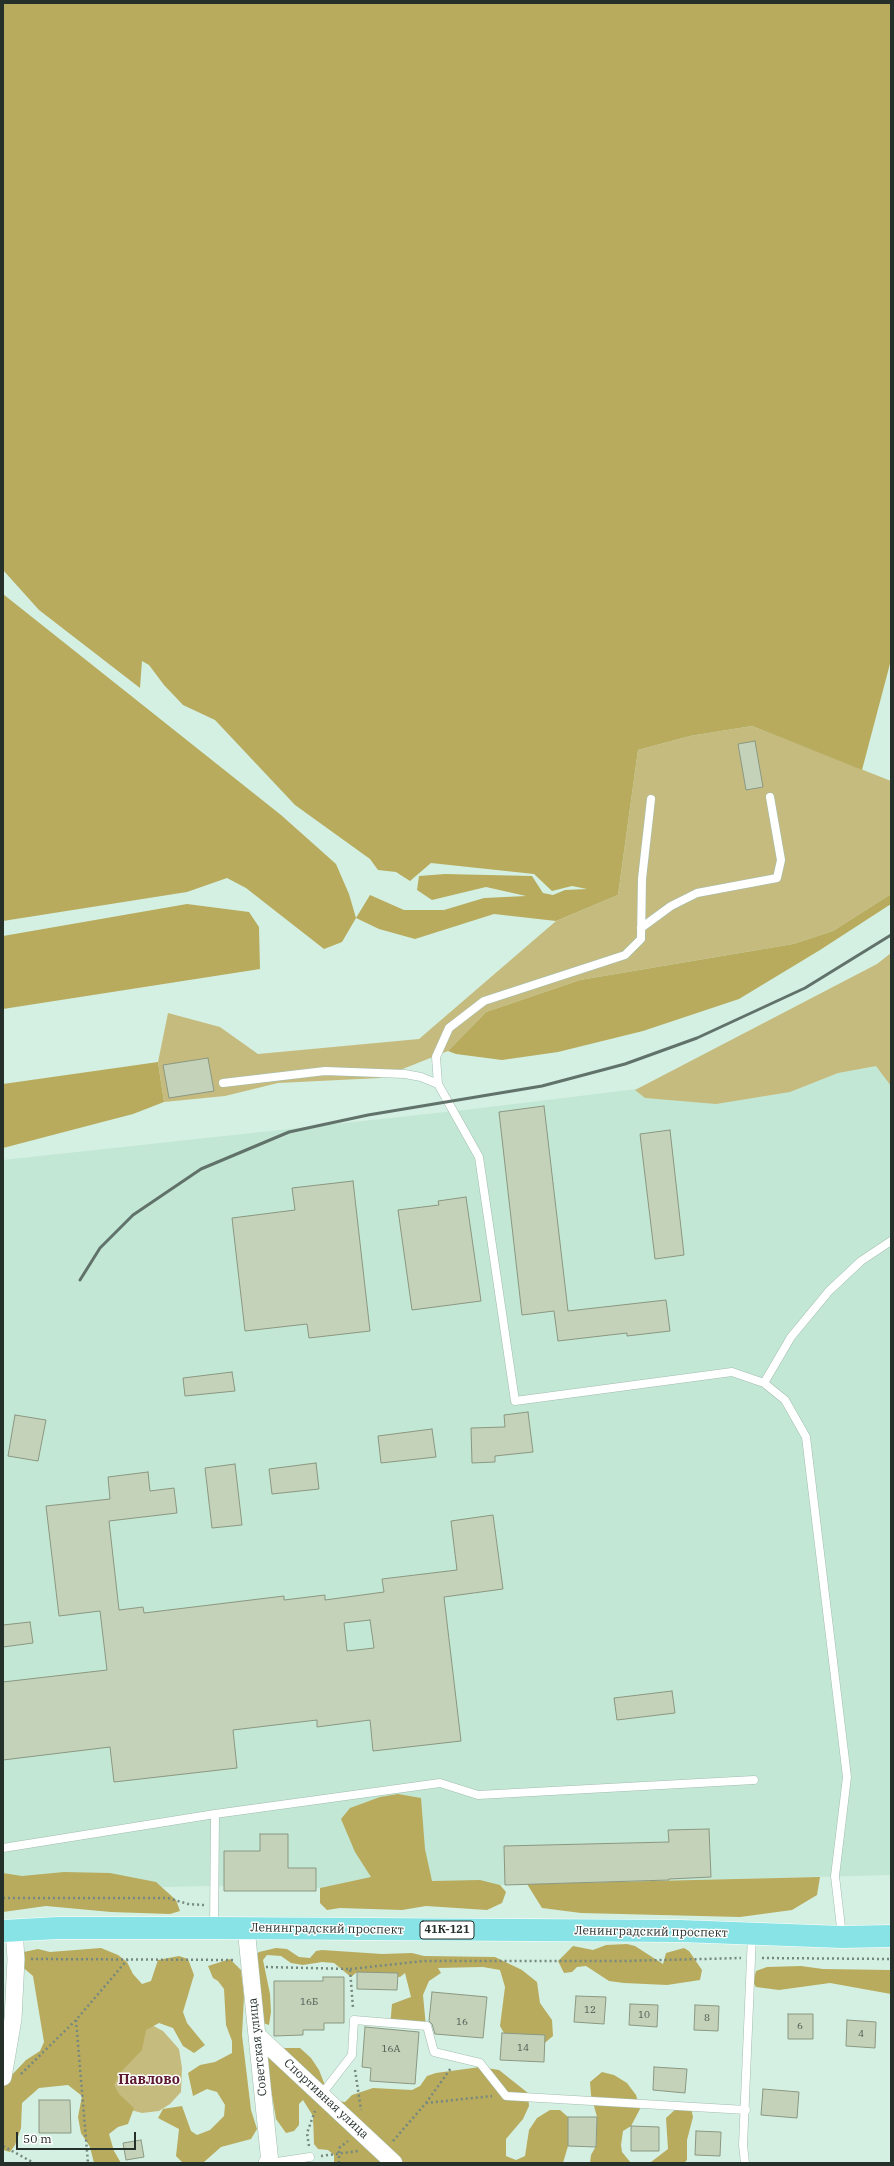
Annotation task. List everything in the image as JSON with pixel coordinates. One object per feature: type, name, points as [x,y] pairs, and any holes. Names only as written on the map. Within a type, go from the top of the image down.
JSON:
[{"type":"main road","name":"Ленинградский проспект","points":[[8,1930],[58,1928],[246,1928],[680,1931],[752,1935],[842,1937],[891,1936]]},
{"type":"street","name":"Советская улица","points":[[246,1928],[270,2162]]},
{"type":"street","points":[[8,1930],[16,1959],[11,2076]]},
{"type":"street","name":"Спортивная улица","points":[[257,2035],[394,2163]]},
{"type":"lane","points":[[641,928],[671,906],[696,893],[776,878],[781,860],[770,797]]},
{"type":"lane","points":[[651,799],[642,879],[641,939],[625,955],[484,1001],[449,1028],[436,1057],[438,1084],[479,1157],[516,1401],[732,1372],[764,1383],[785,1400],[806,1437],[847,1777],[835,1876],[842,1937]]},
{"type":"lane","points":[[223,1083],[325,1071],[405,1074],[421,1076],[438,1084]]},
{"type":"lane","points":[[764,1383],[791,1337],[828,1291],[861,1261],[891,1241]]},
{"type":"lane","points":[[3,1848],[215,1814],[440,1783],[478,1796],[754,1780]]},
{"type":"lane","points":[[214,1928],[213,1905],[215,1814]]},
{"type":"lane","points":[[745,2163],[744,2146],[752,1935]]},
{"type":"lane","points":[[321,2095],[352,2056],[354,2020],[427,2026],[434,2052],[480,2063],[506,2096],[746,2110]]},
{"type":"lane","points":[[270,2162],[310,2157]]},
{"type":"path","points":[[3,1898],[168,1898],[188,1904],[213,1905]]},
{"type":"path","points":[[16,1959],[128,1959],[249,1963],[350,1969],[424,1961],[625,1961],[752,1958],[891,1959]]},
{"type":"path","points":[[11,2076],[76,2020],[128,1959]]},
{"type":"path","points":[[350,1969],[354,2020]]},
{"type":"path","points":[[76,2020],[88,2163]]},
{"type":"path","points":[[378,2148],[387,2146],[396,2138],[426,2103],[458,2058]]},
{"type":"path","points":[[321,2095],[307,2133],[310,2157],[338,2154],[339,2163]]},
{"type":"path","points":[[426,2103],[484,2096],[506,2096]]},
{"type":"path","points":[[3,2146],[34,2163]]},
{"type":"shaded area","points":[[3,3],[891,3],[891,660],[862,770],[752,726],[690,736],[638,750],[618,895],[556,921],[494,914],[415,939],[379,929],[356,918],[370,895],[404,910],[444,910],[484,898],[526,896],[486,887],[432,900],[417,890],[419,876],[445,874],[532,876],[543,893],[553,895],[565,890],[587,889],[572,886],[552,891],[534,874],[431,863],[410,881],[396,872],[378,870],[370,859],[295,805],[215,720],[183,705],[164,685],[149,665],[142,661],[140,688],[39,610],[3,570]]},
{"type":"shaded area","points":[[3,594],[281,815],[336,864],[349,894],[356,918],[342,942],[324,949],[246,888],[227,878],[187,892],[3,921]]},
{"type":"shaded area","points":[[752,726],[891,781],[891,894],[833,931],[793,944],[580,980],[486,1012],[448,1051],[380,1078],[278,1083],[225,1096],[164,1102],[158,1062],[168,1013],[220,1027],[258,1054],[419,1039],[556,921],[618,895],[638,750],[690,736]]},
{"type":"shaded area","points":[[891,894],[891,904],[820,950],[739,999],[643,1031],[558,1052],[502,1060],[456,1054],[448,1051],[486,1012],[580,980],[793,944],[833,931]]},
{"type":"shaded area","points":[[187,904],[249,912],[259,927],[260,969],[3,1009],[3,936]]},
{"type":"shaded area","points":[[891,953],[891,1086],[876,1066],[838,1073],[790,1092],[716,1104],[645,1098],[635,1090],[877,964]]},
{"type":"shaded area","points":[[891,1058],[891,1875],[500,1885],[320,1888],[213,1886],[3,1890],[3,1160],[473,1109]]},
{"type":"shaded area","points":[[158,1062],[164,1102],[133,1114],[3,1148],[3,1084]]},
{"type":"shaded area","points":[[398,1794],[421,1798],[425,1849],[432,1881],[480,1880],[500,1885],[506,1892],[502,1903],[487,1910],[426,1906],[402,1910],[340,1908],[327,1910],[320,1903],[320,1888],[371,1877],[355,1852],[341,1819],[350,1808],[380,1797]]},
{"type":"shaded area","points":[[64,1872],[110,1873],[156,1882],[176,1900],[180,1911],[170,1914],[111,1912],[46,1906],[3,1912],[3,1873],[22,1876]]},
{"type":"shaded area","points":[[820,1877],[817,1895],[792,1910],[740,1917],[581,1913],[542,1908],[527,1884]]},
{"type":"shaded area","points":[[627,1944],[635,1946],[663,1964],[666,1953],[684,1948],[689,1951],[702,1970],[700,1980],[667,1985],[609,1981],[586,1966],[577,1967],[572,1972],[564,1973],[558,1961],[573,1946],[593,1950],[606,1945]]},
{"type":"shaded area","points":[[101,1948],[118,1955],[127,1962],[133,1974],[142,1984],[151,1981],[158,1960],[179,1956],[188,1959],[194,1975],[183,2012],[187,2023],[205,2045],[194,2053],[183,2046],[173,2028],[159,2023],[146,2030],[142,2050],[119,2074],[114,2085],[119,2094],[134,2108],[128,2124],[118,2127],[109,2134],[114,2151],[121,2163],[94,2163],[90,2147],[81,2133],[78,2117],[82,2096],[68,2085],[39,2088],[22,2103],[21,2128],[15,2145],[10,2152],[3,2150],[3,2088],[9,2078],[26,2060],[40,2051],[44,2042],[33,1976],[19,1964],[19,1953],[38,1949],[50,1952]]},
{"type":"shaded area","points":[[276,1948],[287,1949],[299,1957],[310,1958],[316,1951],[322,1950],[382,1954],[412,1953],[424,1956],[495,1957],[522,1970],[537,1982],[540,2003],[552,2020],[553,2036],[541,2046],[508,2040],[500,2026],[505,1987],[500,1970],[483,1967],[438,1968],[441,1973],[429,1981],[423,1995],[426,2027],[390,2027],[392,2004],[411,1997],[405,1973],[400,1977],[387,1976],[373,1982],[357,1972],[351,1977],[334,1963],[322,1962],[303,1965],[291,1963],[281,1956],[267,1955],[263,1960],[270,1994],[271,2012],[269,2025],[263,2023],[254,1957],[259,1952]]},
{"type":"shaded area","points":[[230,1959],[241,1970],[244,1996],[242,2035],[251,2110],[257,2129],[251,2139],[221,2147],[204,2162],[183,2163],[176,2156],[179,2129],[158,2118],[163,2109],[182,2106],[191,2131],[197,2135],[210,2130],[224,2116],[225,2105],[217,2092],[207,2089],[193,2096],[188,2073],[200,2065],[215,2062],[232,2053],[232,2041],[226,2025],[224,1989],[218,1981],[213,1978],[208,1966]]},
{"type":"shaded area","points":[[801,1966],[823,1969],[891,1970],[891,1994],[830,1983],[779,1990],[756,1987],[753,1982],[756,1971],[767,1967]]},
{"type":"shaded area","points":[[150,2024],[163,2031],[179,2049],[182,2068],[181,2092],[170,2104],[159,2111],[142,2113],[123,2108],[110,2093],[106,2054]]},
{"type":"shaded area","points":[[282,2048],[300,2048],[311,2058],[319,2070],[326,2088],[336,2101],[345,2102],[352,2095],[373,2088],[412,2090],[420,2086],[427,2076],[436,2073],[480,2067],[499,2070],[528,2093],[529,2106],[523,2119],[506,2139],[506,2156],[516,2160],[525,2156],[529,2130],[537,2118],[550,2110],[560,2110],[568,2117],[568,2146],[563,2163],[334,2163],[334,2155],[328,2150],[318,2149],[314,2144],[313,2116],[303,2100],[299,2104],[299,2125],[294,2131],[286,2133],[276,2119],[266,2059]]},
{"type":"shaded area","points":[[602,2072],[614,2075],[627,2083],[636,2095],[640,2109],[631,2126],[623,2131],[621,2145],[622,2152],[631,2163],[590,2163],[591,2155],[596,2146],[597,2117],[591,2095],[590,2082]]},
{"type":"shaded area","points":[[677,2108],[691,2108],[693,2117],[687,2140],[687,2160],[684,2163],[645,2163],[651,2162],[668,2149],[666,2118]]},
{"type":"building","points":[[755,741],[763,787],[746,790],[738,744]]},
{"type":"building","points":[[208,1058],[214,1091],[169,1098],[163,1065]]},
{"type":"building","points":[[544,1106],[568,1311],[666,1300],[670,1331],[627,1336],[627,1333],[558,1341],[554,1311],[522,1315],[499,1112]]},
{"type":"building","points":[[670,1130],[684,1255],[655,1259],[640,1134]]},
{"type":"building","points":[[353,1181],[370,1331],[309,1338],[307,1324],[245,1331],[232,1218],[295,1210],[292,1188]]},
{"type":"building","points":[[466,1197],[481,1301],[412,1310],[398,1210],[439,1205],[438,1201]]},
{"type":"building","points":[[232,1372],[235,1391],[185,1396],[183,1378]]},
{"type":"building","points":[[528,1412],[533,1452],[495,1456],[495,1462],[472,1463],[471,1428],[505,1427],[504,1415]]},
{"type":"building","points":[[15,1415],[46,1420],[38,1461],[8,1456]]},
{"type":"building","points":[[432,1429],[436,1457],[381,1463],[378,1436]]},
{"type":"building","points":[[316,1463],[319,1489],[272,1494],[269,1469]]},
{"type":"building","points":[[235,1464],[242,1525],[212,1528],[205,1468]]},
{"type":"building","points":[[148,1472],[150,1491],[174,1488],[177,1513],[109,1521],[119,1610],[143,1607],[144,1613],[284,1596],[284,1600],[325,1595],[325,1600],[384,1592],[382,1579],[457,1570],[451,1521],[493,1515],[503,1589],[444,1597],[461,1741],[373,1751],[370,1720],[317,1727],[317,1720],[233,1730],[237,1768],[114,1782],[110,1747],[3,1760],[3,1682],[107,1670],[100,1611],[59,1616],[46,1506],[110,1499],[108,1477]],"holes":[[[370,1620],[374,1648],[347,1651],[344,1623]]]},
{"type":"building","points":[[30,1622],[33,1643],[3,1647],[3,1625]]},
{"type":"building","points":[[672,1691],[675,1713],[617,1720],[614,1698]]},
{"type":"building","points":[[709,1829],[711,1877],[669,1880],[505,1885],[504,1846],[669,1842],[668,1830]]},
{"type":"building","points":[[260,1834],[288,1834],[288,1868],[316,1868],[316,1891],[224,1891],[224,1851],[260,1851]]},
{"type":"building","points":[[357,1972],[398,1973],[397,1990],[357,1989]]},
{"type":"building","points":[[323,1977],[344,1977],[344,2023],[324,2023],[324,2030],[303,2030],[303,2035],[274,2036],[274,1981],[323,1981]]},
{"type":"building","points":[[432,1992],[487,1997],[483,2038],[435,2034],[432,2024],[429,2021]]},
{"type":"building","points":[[576,1996],[606,1997],[604,2024],[574,2022]]},
{"type":"building","points":[[630,2004],[658,2005],[657,2027],[629,2025]]},
{"type":"building","points":[[695,2005],[719,2006],[718,2031],[694,2030]]},
{"type":"building","points":[[788,2014],[813,2014],[813,2039],[788,2039]]},
{"type":"building","points":[[847,2020],[876,2022],[875,2048],[846,2046]]},
{"type":"building","points":[[365,2027],[419,2032],[415,2084],[370,2081],[371,2068],[362,2067]]},
{"type":"building","points":[[502,2033],[545,2035],[544,2062],[500,2060]]},
{"type":"building","points":[[654,2067],[687,2069],[685,2093],[653,2090]]},
{"type":"building","points":[[763,2089],[799,2092],[797,2118],[761,2115]]},
{"type":"building","points":[[39,2100],[70,2100],[71,2133],[39,2133]]},
{"type":"building","points":[[568,2117],[597,2117],[596,2147],[568,2146]]},
{"type":"building","points":[[631,2126],[659,2127],[659,2151],[631,2151]]},
{"type":"building","points":[[696,2131],[721,2132],[720,2156],[695,2155]]},
{"type":"building","points":[[141,2140],[144,2157],[126,2160],[123,2143]]},
{"type":"railway","points":[[80,1280],[100,1248],[133,1215],[201,1169],[289,1132],[368,1115],[542,1086],[625,1064],[697,1038],[805,988],[891,935]]},
{"type":"district","name":"Павлово","points":[[149,2080]]}]
